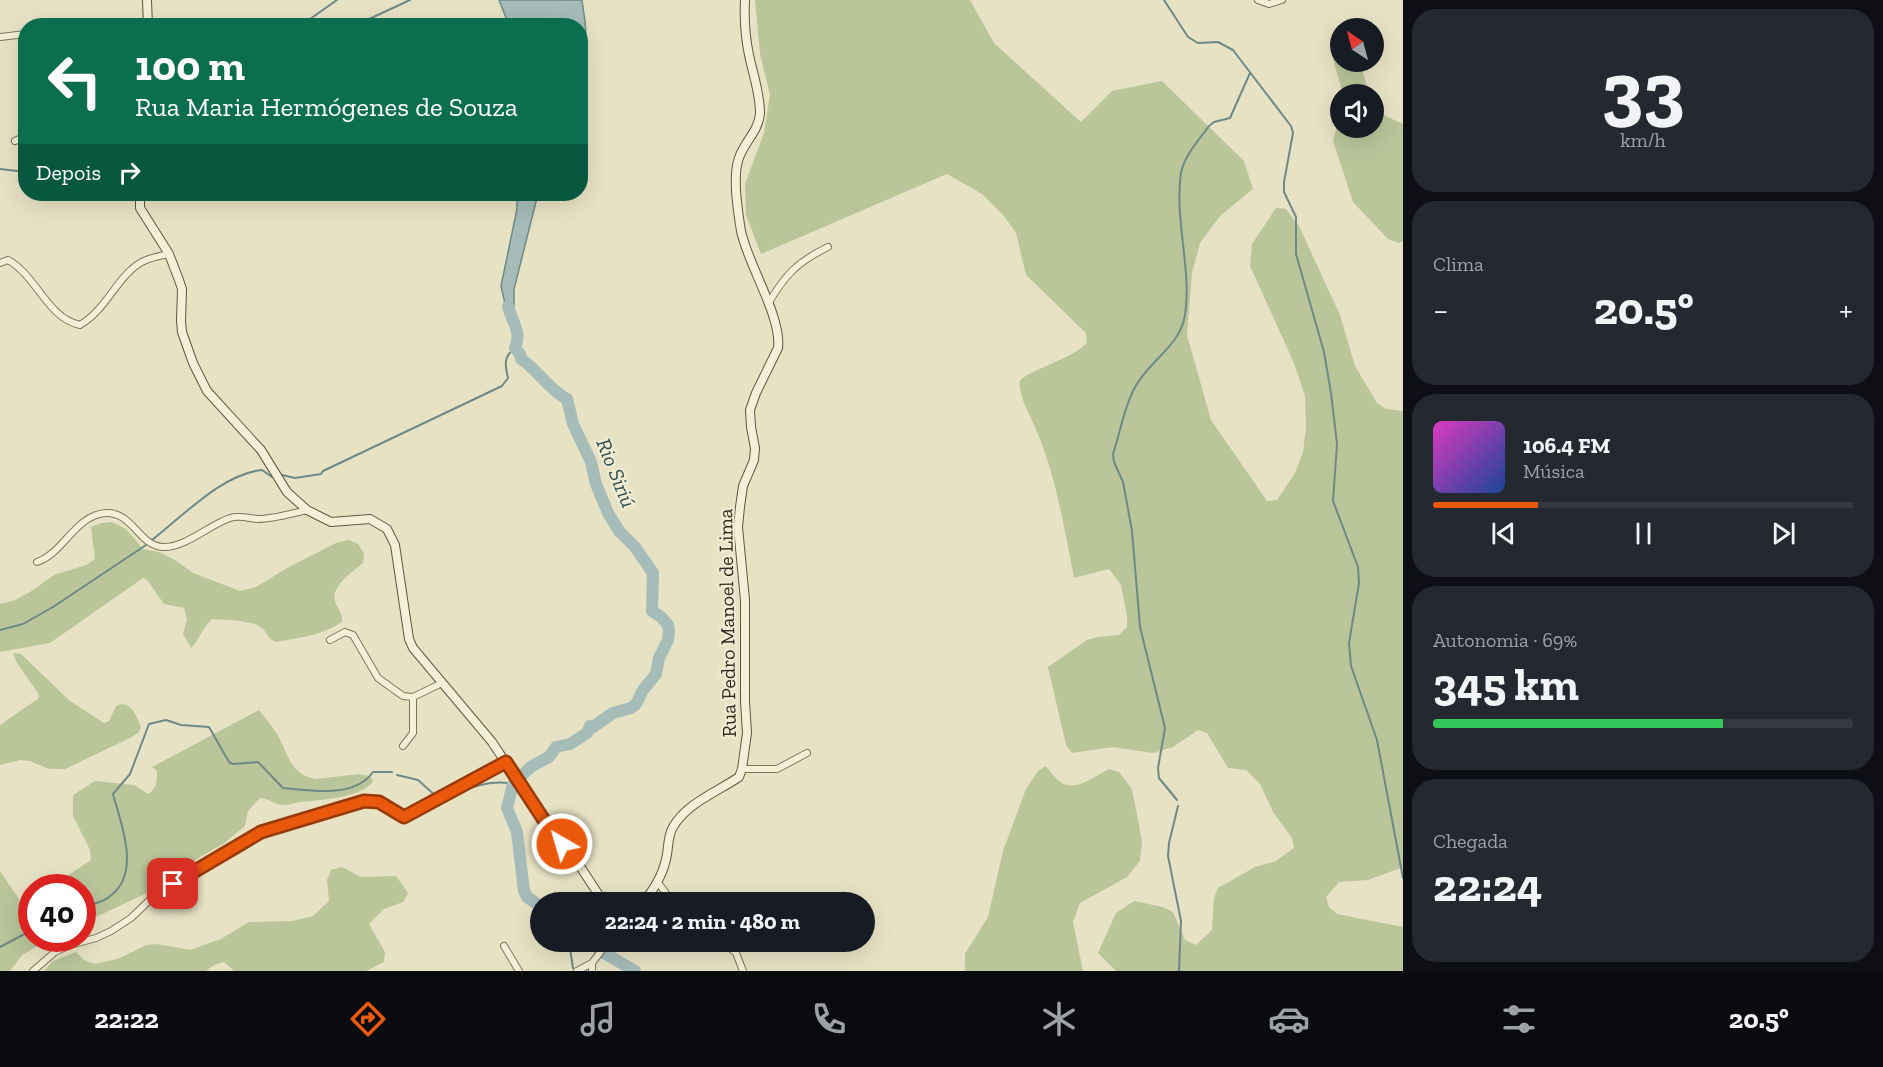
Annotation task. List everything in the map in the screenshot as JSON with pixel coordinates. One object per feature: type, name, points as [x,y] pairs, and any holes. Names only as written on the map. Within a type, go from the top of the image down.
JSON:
[{"type":"street","points":[[147,0],[148,18]]},
{"type":"street","name":"Rua Pedro Manoel de Lima","points":[[742,769],[747,733],[745,600],[738,527],[743,486],[754,460],[755,448],[750,410],[778,348],[778,335],[741,231],[735,177],[738,159],[756,128],[760,115],[755,75],[744,25],[745,0]]},
{"type":"street","points":[[1258,0],[1269,4],[1282,0]]},
{"type":"street","points":[[0,37],[18,35]]},
{"type":"street","points":[[140,201],[143,214],[169,254],[182,289],[180,321],[182,333],[207,391],[261,450],[287,492],[307,510],[332,522],[370,519],[387,530],[395,545],[409,639],[442,683],[492,742],[553,834],[572,854],[597,892]]},
{"type":"street","points":[[768,305],[782,280],[799,263],[828,247]]},
{"type":"street","points":[[0,262],[8,260],[17,265],[63,319],[80,325],[100,310],[131,270],[147,259],[169,254]]},
{"type":"street","points":[[37,562],[47,559],[90,518],[105,513],[126,518],[151,544],[162,547],[181,543],[230,518],[275,517],[307,510]]},
{"type":"street","points":[[330,640],[345,632],[353,635],[378,678],[403,696],[413,697],[442,683]]},
{"type":"street","points":[[403,746],[413,733],[413,697]]},
{"type":"street","points":[[651,892],[666,859],[668,840],[673,827],[683,815],[703,798],[739,777],[742,769],[777,769],[807,753]]},
{"type":"street","points":[[33,971],[55,952],[111,931],[131,918],[156,894],[261,832],[364,801],[379,802],[404,817],[506,762]]},
{"type":"street","points":[[657,882],[665,892]]},
{"type":"street","points":[[504,946],[519,971]]},
{"type":"street","points":[[577,971],[592,963],[600,952]]},
{"type":"street","points":[[734,952],[743,971]]},
{"type":"street","points":[[592,963],[592,971]]},
{"type":"green space","points":[[755,0],[970,0],[994,43],[1081,122],[1112,91],[1162,81],[1244,161],[1253,189],[1220,216],[1200,243],[1192,273],[1187,335],[1211,420],[1267,501],[1277,500],[1295,473],[1303,452],[1306,428],[1305,396],[1294,363],[1250,266],[1252,244],[1276,208],[1286,209],[1299,226],[1340,315],[1355,366],[1377,403],[1386,409],[1403,411],[1403,867],[1368,880],[1339,882],[1326,897],[1329,907],[1337,914],[1403,927],[1403,971],[1116,971],[1098,953],[1116,913],[1134,901],[1163,907],[1173,912],[1185,940],[1196,945],[1212,930],[1214,898],[1218,888],[1255,867],[1276,861],[1294,848],[1292,838],[1273,812],[1260,784],[1246,770],[1228,768],[1207,733],[1198,730],[1173,747],[1153,753],[1113,747],[1072,753],[1066,745],[1048,667],[1087,640],[1119,635],[1127,627],[1127,616],[1121,585],[1109,569],[1074,578],[1054,482],[1042,445],[1022,398],[1020,380],[1080,349],[1087,343],[1086,333],[1026,275],[1016,233],[1004,216],[982,194],[947,174],[761,254],[746,215],[745,184],[764,133],[770,95],[760,54]]},
{"type":"green space","points":[[1337,72],[1363,72],[1366,84],[1340,84]]},
{"type":"green space","points":[[1384,115],[1403,124],[1403,241],[1399,243],[1388,239],[1353,202],[1334,138],[1384,138]]},
{"type":"green space","points":[[112,522],[126,529],[143,549],[159,552],[193,573],[240,591],[256,587],[338,542],[349,540],[358,544],[364,553],[363,563],[342,581],[335,592],[334,598],[342,622],[310,635],[276,642],[258,625],[212,619],[191,648],[183,634],[187,619],[184,608],[164,604],[148,581],[143,578],[50,643],[0,652],[0,604],[15,600],[30,592],[54,575],[86,565],[95,559],[91,527]]},
{"type":"green space","points":[[13,653],[21,654],[70,701],[104,723],[109,721],[116,706],[126,705],[135,714],[141,727],[139,732],[65,769],[49,769],[30,761],[20,760],[0,765],[0,725],[39,698]]},
{"type":"green space","points":[[259,710],[277,734],[291,762],[300,773],[316,779],[359,774],[370,776],[373,781],[368,787],[351,795],[329,799],[284,805],[260,798],[248,811],[245,826],[223,844],[145,894],[96,917],[96,874],[70,874],[91,860],[90,850],[73,816],[73,795],[95,781],[134,785],[148,794],[153,790],[157,781],[157,771],[152,767]]},
{"type":"green space","points":[[1046,766],[1059,781],[1071,786],[1109,769],[1119,772],[1132,789],[1142,841],[1140,861],[1127,877],[1080,903],[1073,922],[1083,971],[965,971],[965,954],[988,917],[1003,851],[1026,789],[1038,771]]},
{"type":"green space","points":[[342,867],[361,877],[396,876],[408,893],[403,902],[384,909],[369,924],[385,952],[384,962],[366,971],[234,971],[224,962],[206,971],[44,971],[53,961],[76,952],[84,960],[95,964],[117,959],[147,945],[157,944],[190,950],[221,939],[249,922],[292,921],[313,916],[329,901],[327,880],[331,870]]},
{"type":"green space","points":[[0,871],[18,898],[18,952],[27,952],[10,971],[0,971]]},
{"type":"water","points":[[499,0],[582,0],[585,18],[506,18]]},
{"type":"water","points":[[517,201],[536,201],[514,289],[514,320],[506,308],[501,286]]},
{"type":"waterway","points":[[311,18],[337,0]]},
{"type":"waterway","points":[[371,18],[410,0]]},
{"type":"waterway","points":[[1164,0],[1188,37],[1198,43],[1218,42],[1233,50],[1291,126],[1293,133],[1284,192],[1296,217],[1296,254],[1324,352],[1331,393],[1337,444],[1333,501],[1358,567],[1359,583],[1349,643],[1351,666],[1377,740],[1403,878]]},
{"type":"waterway","points":[[1177,800],[1159,778],[1158,768],[1165,728],[1140,627],[1132,531],[1123,482],[1113,454],[1134,389],[1147,370],[1177,336],[1185,315],[1187,298],[1179,190],[1185,160],[1209,126],[1214,122],[1230,118],[1250,73]]},
{"type":"waterway","points":[[0,169],[18,171]]},
{"type":"waterway","name":"Rio Siriú","points":[[508,306],[517,332],[515,348],[521,359],[567,399],[573,424],[591,462],[596,484],[608,513],[619,531],[635,547],[653,573],[652,611],[661,617],[669,630],[668,640],[659,658],[656,674],[643,690],[636,704],[631,708],[613,713],[593,727],[590,726],[587,733],[570,744],[556,747],[549,757],[532,766],[513,784],[507,808],[517,832],[524,891],[530,899]]},
{"type":"waterway","points":[[282,475],[295,478],[321,474],[323,471],[502,386],[508,378],[507,358],[515,348]]},
{"type":"waterway","points":[[152,540],[204,498],[232,479],[262,470],[272,477]]},
{"type":"waterway","points":[[0,630],[23,624],[53,607],[146,545]]},
{"type":"waterway","points":[[96,903],[109,897],[119,887],[125,875],[127,862],[124,834],[113,794],[130,774],[149,724],[166,720],[181,725],[209,727],[229,762],[233,764],[258,762],[283,788],[331,791],[355,786],[365,781],[373,772],[392,772]]},
{"type":"waterway","points":[[397,775],[418,780],[437,797]]},
{"type":"waterway","points":[[446,799],[470,788],[487,784],[513,784]]},
{"type":"waterway","points":[[1178,806],[1168,856],[1181,921],[1179,971]]},
{"type":"waterway","points":[[0,947],[18,937]]},
{"type":"waterway","points":[[571,952],[573,968]]},
{"type":"waterway","name":"Rio Siriú","points":[[603,952],[635,971]]},
{"type":"route","points":[[173,884],[261,832],[370,800],[379,802],[404,817],[506,762],[562,844]]}]
